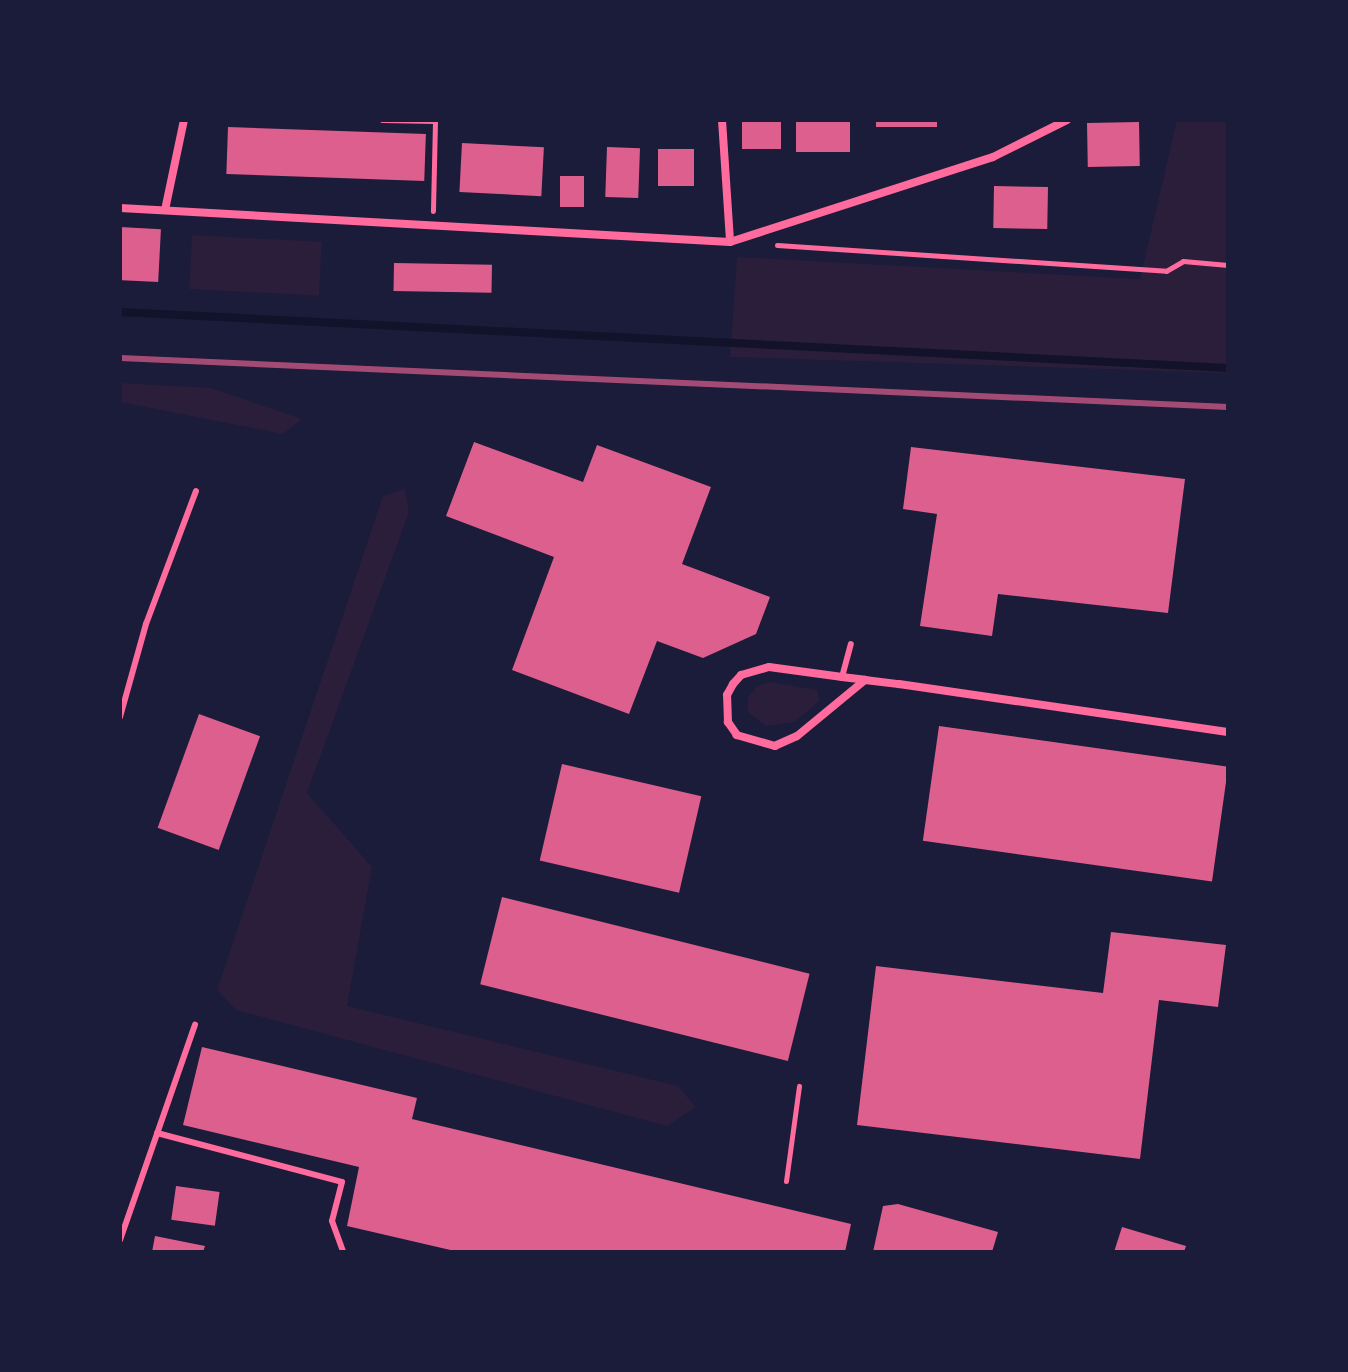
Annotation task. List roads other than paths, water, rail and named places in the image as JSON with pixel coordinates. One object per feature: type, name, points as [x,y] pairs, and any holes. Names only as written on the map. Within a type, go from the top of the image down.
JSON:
[{"type":"street","points":[[165,210],[184,120]]},
{"type":"street","points":[[722,120],[730,242]]},
{"type":"street","points":[[120,208],[432,228],[730,242],[993,157],[1067,120]]},
{"type":"street","points":[[865,680],[797,736],[775,746],[737,735],[728,722],[727,695],[733,684],[755,670],[865,680],[1228,732]]},
{"type":"lane","points":[[120,717],[146,624],[196,491]]},
{"type":"lane","points":[[842,677],[851,644]]},
{"type":"lane","points":[[120,1240],[195,1025]]},
{"type":"lane","points":[[157,1133],[342,1182],[332,1221],[343,1252]]},
{"type":"waterway","points":[[120,312],[1228,368]]},
{"type":"railway","points":[[120,358],[1228,407]]}]
